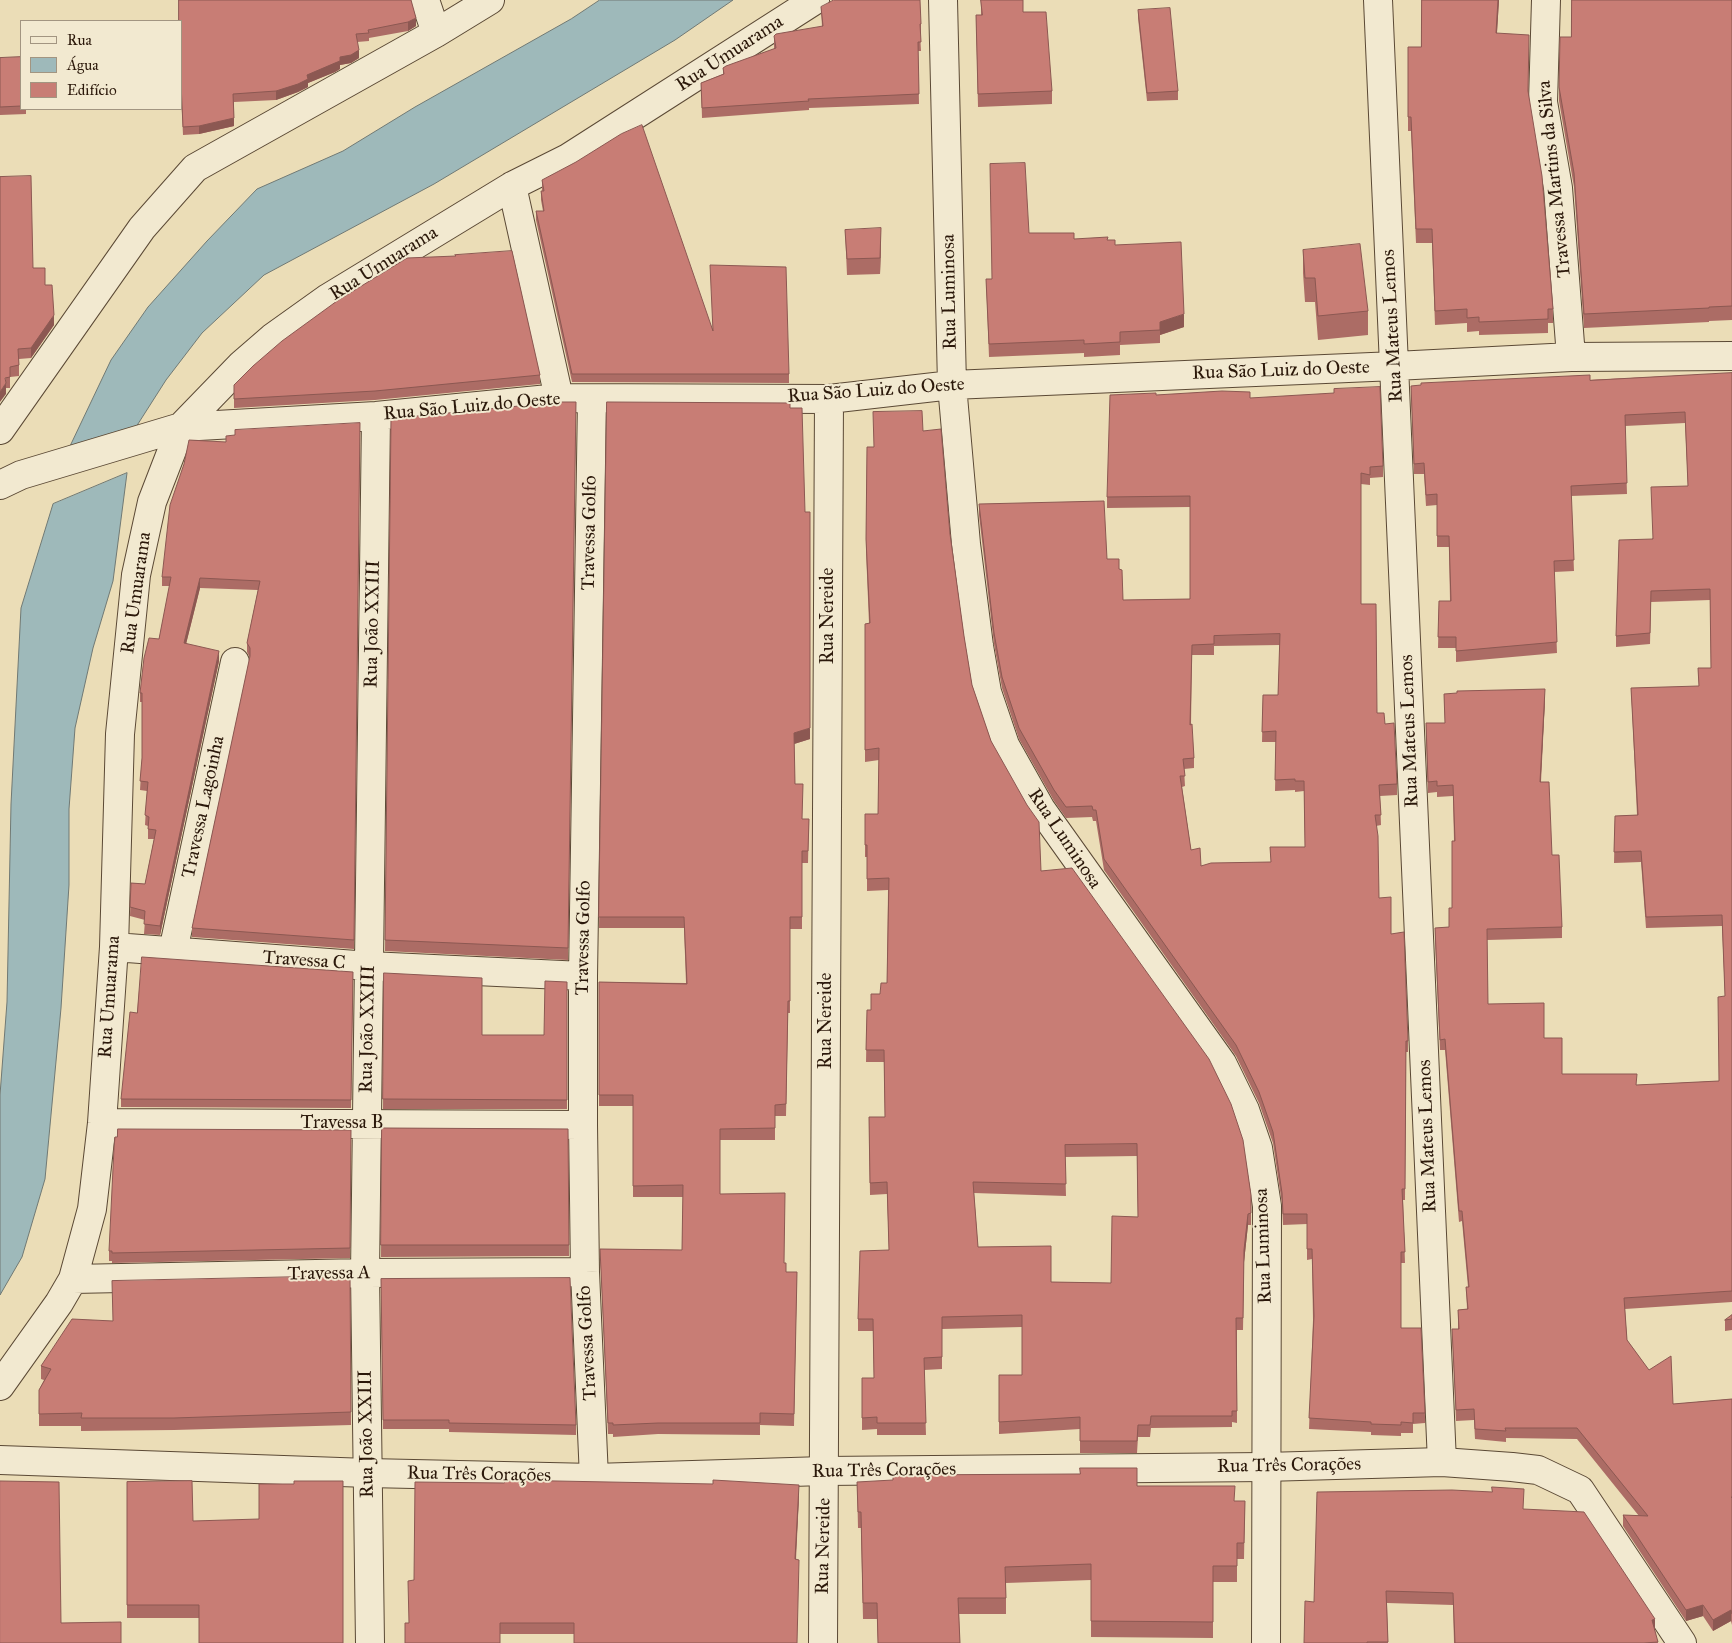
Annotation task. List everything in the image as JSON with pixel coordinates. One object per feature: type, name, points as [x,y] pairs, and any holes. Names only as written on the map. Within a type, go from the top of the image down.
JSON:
[{"type":"street","points":[[425,0],[436,34]]},
{"type":"street","points":[[0,430],[142,228],[196,168],[436,34],[490,0]]},
{"type":"street","name":"Rua Umuarama","points":[[0,1386],[74,1279],[92,1209],[102,1123],[114,947],[120,734],[136,575],[152,502],[181,427],[242,364],[272,338],[328,298],[512,186],[568,158],[815,0]]},
{"type":"street","name":"Rua Luminosa","points":[[943,0],[952,385],[966,544],[987,692],[1005,745],[1041,809],[1222,1063],[1245,1110],[1258,1148],[1267,1206],[1266,1643]]},
{"type":"street","name":"Rua Mateus Lemos","points":[[1378,0],[1442,1462]]},
{"type":"street","name":"Travessa Martins da Silva","points":[[1546,0],[1543,102],[1558,188],[1570,357]]},
{"type":"street","points":[[512,186],[559,398]]},
{"type":"street","name":"Rua São Luiz do Oeste","points":[[0,485],[21,475],[181,427],[376,416],[559,398],[829,398],[952,385],[1570,357],[1732,356]]},
{"type":"street","name":"Rua Nereide","points":[[822,1643],[829,398]]},
{"type":"street","name":"Travessa Golfo","points":[[592,399],[583,976],[583,1125],[585,1272],[594,1478]]},
{"type":"street","name":"Rua João XXIII","points":[[370,1643],[365,1273],[376,416]]},
{"type":"street","name":"Travessa Lagoinha","points":[[173,951],[235,662]]},
{"type":"street","name":"Travessa C","points":[[114,947],[369,966],[583,976]]},
{"type":"street","name":"Travessa B","points":[[102,1123],[583,1125]]},
{"type":"street","name":"Travessa A","points":[[74,1279],[365,1273],[585,1272]]},
{"type":"street","name":"Rua Três Corações","points":[[0,1460],[368,1473],[594,1478],[824,1472],[1265,1467],[1442,1462],[1512,1466],[1538,1470],[1580,1490],[1682,1643]]},
{"type":"water","points":[[600,0],[733,0],[675,40],[434,184],[264,275],[202,333],[166,380],[129,438],[61,465],[111,360],[148,307],[257,189],[343,151],[415,107],[571,19]]},
{"type":"water","points":[[127,473],[113,581],[93,648],[75,728],[69,809],[69,885],[61,1008],[45,1179],[22,1257],[0,1295],[0,1095],[7,1002],[11,804],[21,608],[53,504]]},
{"type":"building","points":[[179,0],[411,0],[416,18],[408,22],[368,30],[369,33],[356,34],[359,50],[351,55],[340,57],[340,61],[307,75],[308,79],[298,84],[276,91],[233,94],[234,118],[199,126],[183,127],[182,20],[179,20]]},
{"type":"building","points":[[834,0],[920,0],[921,42],[918,42],[919,94],[808,99],[809,101],[702,108],[701,83],[724,74],[723,68],[726,66],[776,48],[774,36],[776,34],[823,26],[821,7]]},
{"type":"building","points":[[981,0],[1023,0],[1023,12],[1046,12],[1052,91],[978,94],[976,15],[982,15]]},
{"type":"building","points":[[1422,0],[1498,0],[1496,33],[1529,35],[1528,91],[1542,176],[1553,309],[1548,309],[1548,319],[1479,322],[1479,317],[1467,318],[1467,309],[1435,311],[1432,229],[1416,229],[1411,117],[1408,117],[1408,47],[1421,47]]},
{"type":"building","points":[[1572,0],[1732,0],[1732,306],[1584,314],[1574,173],[1559,87],[1560,37],[1571,37]]},
{"type":"building","points":[[1170,8],[1178,91],[1147,93],[1138,10]]},
{"type":"building","points":[[20,57],[20,106],[0,107],[0,58]]},
{"type":"building","points":[[642,125],[713,331],[710,265],[786,267],[789,374],[572,374],[536,211],[544,211],[541,191],[544,191],[542,180],[576,162],[621,134]]},
{"type":"building","points":[[1025,163],[1029,233],[1074,233],[1074,239],[1108,237],[1107,240],[1115,240],[1115,245],[1181,242],[1184,314],[1160,322],[1160,330],[1120,332],[1120,342],[1084,344],[1084,340],[989,344],[986,279],[992,279],[990,164]]},
{"type":"building","points":[[31,176],[33,268],[45,268],[45,285],[52,285],[54,315],[31,348],[18,349],[19,365],[10,367],[10,377],[5,378],[6,383],[0,392],[0,177]]},
{"type":"building","points":[[881,228],[880,258],[847,259],[845,230]]},
{"type":"building","points":[[1360,244],[1368,311],[1318,316],[1315,278],[1305,278],[1303,250]]},
{"type":"building","points":[[512,251],[540,375],[375,391],[234,399],[234,385],[282,341],[337,301],[407,258]]},
{"type":"building","points":[[1732,373],[1732,1291],[1624,1298],[1627,1340],[1649,1370],[1671,1356],[1673,1404],[1732,1399],[1732,1614],[1731,1610],[1713,1620],[1703,1605],[1686,1610],[1623,1515],[1648,1516],[1577,1428],[1505,1428],[1506,1431],[1475,1429],[1474,1409],[1456,1410],[1452,1329],[1459,1329],[1458,1310],[1468,1309],[1466,1287],[1469,1287],[1462,1211],[1459,1211],[1445,1039],[1440,1040],[1435,928],[1449,927],[1449,908],[1452,908],[1452,841],[1455,841],[1453,785],[1437,786],[1437,781],[1428,782],[1426,723],[1445,723],[1444,694],[1457,693],[1457,691],[1545,689],[1540,782],[1549,782],[1552,855],[1559,855],[1562,927],[1487,929],[1488,1004],[1544,1003],[1544,1038],[1562,1038],[1562,1074],[1637,1074],[1636,1085],[1719,1081],[1718,997],[1725,996],[1722,915],[1646,917],[1641,851],[1614,852],[1615,816],[1638,815],[1631,688],[1699,686],[1698,668],[1711,668],[1710,589],[1651,591],[1650,633],[1616,636],[1619,540],[1653,539],[1651,487],[1688,486],[1685,412],[1625,415],[1627,483],[1571,486],[1574,560],[1554,561],[1557,642],[1456,651],[1456,637],[1438,637],[1439,601],[1451,601],[1449,536],[1437,536],[1437,494],[1426,495],[1424,463],[1414,464],[1411,386],[1421,385],[1421,383],[1590,375],[1590,380]]},
{"type":"building","points":[[1380,387],[1383,466],[1370,467],[1370,475],[1361,473],[1361,604],[1376,604],[1377,713],[1384,713],[1385,724],[1394,723],[1397,784],[1379,785],[1381,815],[1375,815],[1378,836],[1379,898],[1391,897],[1391,934],[1404,932],[1408,1041],[1406,1041],[1405,1189],[1402,1189],[1405,1252],[1401,1252],[1401,1328],[1421,1328],[1425,1413],[1413,1413],[1413,1423],[1401,1422],[1401,1425],[1309,1418],[1314,1316],[1312,1249],[1307,1249],[1307,1214],[1283,1214],[1282,1193],[1273,1132],[1259,1092],[1236,1045],[1104,859],[1096,810],[1093,810],[1092,806],[1066,807],[1054,790],[1019,728],[1002,677],[994,633],[979,504],[1104,501],[1107,559],[1119,559],[1119,569],[1122,570],[1123,600],[1190,599],[1190,496],[1107,497],[1110,395],[1156,393],[1156,395],[1222,391],[1250,392],[1250,398],[1334,393],[1334,389]],"holes":[[[1280,634],[1278,695],[1263,695],[1262,732],[1276,731],[1275,780],[1295,779],[1295,781],[1304,781],[1305,847],[1270,847],[1271,862],[1211,863],[1201,866],[1200,848],[1191,850],[1180,776],[1185,776],[1183,759],[1194,758],[1192,724],[1190,725],[1192,645],[1214,644],[1214,636]]]},
{"type":"building","points":[[576,402],[568,948],[385,940],[391,419]]},
{"type":"building","points":[[607,402],[790,403],[790,408],[802,408],[805,512],[810,512],[810,728],[794,733],[795,784],[803,784],[802,819],[809,819],[808,851],[802,851],[802,917],[790,917],[790,1001],[788,1001],[786,1104],[775,1105],[775,1128],[720,1129],[720,1194],[785,1193],[784,1263],[786,1263],[786,1272],[797,1272],[794,1414],[760,1413],[760,1423],[613,1425],[613,1423],[608,1423],[600,1249],[682,1250],[683,1185],[633,1186],[633,1095],[599,1095],[599,982],[687,984],[684,917],[599,917]]},
{"type":"building","points":[[922,411],[923,431],[941,429],[950,534],[972,685],[991,741],[1027,805],[1039,822],[1041,871],[1072,868],[1209,1059],[1231,1104],[1243,1140],[1251,1195],[1251,1213],[1248,1214],[1244,1250],[1243,1318],[1236,1318],[1237,1411],[1232,1411],[1232,1416],[1151,1416],[1150,1425],[1138,1425],[1137,1441],[1080,1441],[1080,1417],[999,1422],[999,1375],[1022,1375],[1022,1315],[942,1317],[942,1357],[924,1358],[926,1423],[877,1423],[877,1417],[862,1418],[862,1378],[874,1378],[873,1319],[858,1319],[860,1251],[889,1250],[887,1182],[870,1183],[869,1117],[885,1117],[884,1050],[866,1050],[867,1010],[871,1010],[871,994],[880,994],[881,983],[887,983],[889,878],[867,879],[867,845],[865,845],[865,814],[878,814],[879,748],[865,750],[865,624],[870,623],[866,539],[867,447],[874,447],[873,412]],"holes":[[[1137,1144],[1138,1217],[1112,1216],[1111,1283],[1051,1282],[1051,1246],[978,1247],[973,1182],[1066,1184],[1065,1145]]]},
{"type":"building","points":[[360,423],[354,940],[192,928],[250,656],[250,648],[247,643],[260,581],[200,578],[184,643],[219,651],[160,926],[144,924],[145,911],[130,907],[131,883],[145,884],[156,830],[148,829],[149,817],[145,815],[148,782],[140,781],[142,693],[140,693],[144,658],[149,638],[159,639],[171,577],[162,577],[170,505],[184,464],[189,440],[226,442],[226,436],[235,435],[235,430]]},
{"type":"building","points":[[142,957],[353,972],[351,1100],[121,1099],[130,1012],[137,1013]]},
{"type":"building","points":[[384,973],[482,978],[482,1035],[544,1035],[545,981],[567,982],[567,1100],[383,1099]]},
{"type":"building","points":[[382,1128],[568,1129],[569,1245],[381,1245]]},
{"type":"building","points":[[118,1129],[351,1130],[350,1248],[112,1253],[112,1251],[109,1251],[114,1148]]},
{"type":"building","points":[[350,1276],[351,1412],[174,1418],[81,1418],[82,1413],[39,1414],[39,1390],[51,1369],[41,1366],[72,1319],[113,1321],[112,1281]]},
{"type":"building","points":[[570,1278],[576,1425],[449,1423],[449,1420],[383,1420],[381,1279]]},
{"type":"building","points":[[1080,1468],[1137,1468],[1137,1486],[1235,1486],[1234,1501],[1245,1501],[1244,1543],[1237,1543],[1237,1566],[1213,1566],[1213,1622],[1091,1621],[1091,1564],[1005,1567],[1006,1598],[958,1598],[960,1643],[878,1643],[877,1603],[863,1603],[861,1512],[858,1512],[857,1482],[893,1480],[893,1475],[1080,1474]]},
{"type":"building","points":[[504,1480],[713,1484],[713,1480],[799,1485],[795,1559],[799,1560],[797,1643],[574,1643],[574,1623],[500,1623],[500,1643],[405,1643],[405,1623],[409,1623],[408,1581],[414,1580],[415,1482],[504,1483]]},
{"type":"building","points":[[0,1481],[59,1482],[61,1623],[121,1622],[121,1643],[0,1643]]},
{"type":"building","points":[[192,1481],[193,1521],[259,1519],[259,1484],[294,1484],[294,1481],[343,1481],[343,1643],[199,1643],[199,1605],[127,1605],[127,1482]]},
{"type":"building","points":[[1492,1487],[1524,1489],[1523,1509],[1584,1512],[1655,1619],[1652,1620],[1658,1642],[1455,1643],[1453,1593],[1386,1591],[1388,1642],[1304,1643],[1305,1601],[1314,1602],[1317,1492],[1452,1490],[1492,1492]]}]
